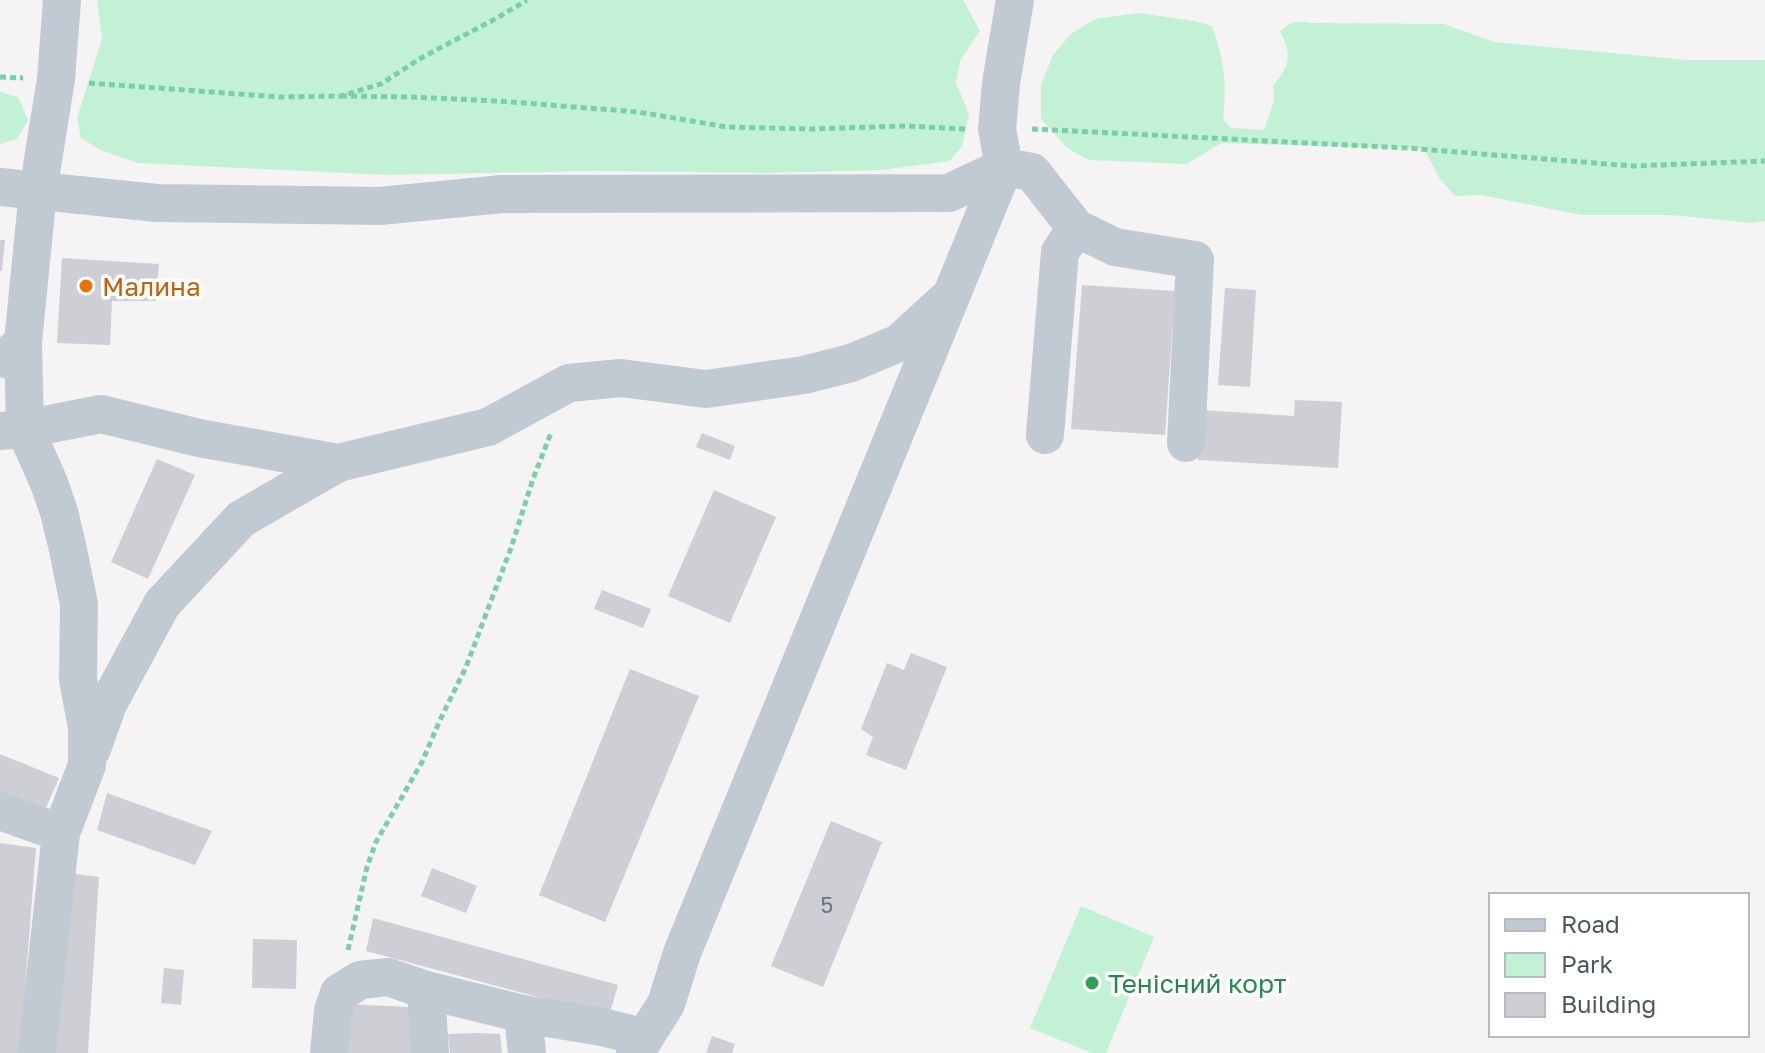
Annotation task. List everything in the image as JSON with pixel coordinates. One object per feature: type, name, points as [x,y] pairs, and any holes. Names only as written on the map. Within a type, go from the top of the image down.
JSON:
[{"type":"street","points":[[62,0],[56,79],[12,352],[13,430],[38,455],[59,512],[79,604],[78,680],[87,727],[87,765]]},
{"type":"street","points":[[329,1053],[333,1011],[339,993],[360,980],[388,977],[426,990],[523,1014],[602,1027],[639,1045],[666,1004],[688,938],[1004,167],[997,129],[1015,0]]},
{"type":"street","points":[[0,187],[157,203],[380,206],[502,194],[949,193],[1004,167],[1032,172],[1076,228],[1115,247],[1195,260],[1186,443]]},
{"type":"street","points":[[1045,435],[1060,252],[1076,228]]},
{"type":"street","points":[[37,1053],[61,833],[108,704],[162,604],[241,519],[338,463],[488,427],[569,383],[621,378],[706,389],[804,375],[851,363],[899,343],[954,293]]},
{"type":"street","points":[[13,430],[101,414],[199,438],[338,463]]},
{"type":"street","points":[[0,811],[61,833]]},
{"type":"street","points":[[426,990],[430,1053]]},
{"type":"street","points":[[523,1014],[527,1053]]},
{"type":"path","points":[[341,96],[381,84],[421,58],[527,0]]},
{"type":"path","points":[[0,77],[255,95],[499,101],[638,112],[727,127],[1031,129],[1407,148],[1633,166],[1765,161]]},
{"type":"path","points":[[339,993],[367,867],[376,842],[422,762],[466,667],[569,383]]},
{"type":"green space","points":[[97,0],[963,0],[980,31],[960,61],[956,83],[969,114],[962,146],[950,161],[881,170],[770,173],[593,171],[386,175],[138,163],[100,150],[81,138],[77,118],[102,39]]},
{"type":"green space","points":[[1138,13],[1212,26],[1224,72],[1223,119],[1231,128],[1264,130],[1274,101],[1273,86],[1286,67],[1287,47],[1280,32],[1297,22],[1444,24],[1494,42],[1687,60],[1765,60],[1765,221],[1751,223],[1671,215],[1581,215],[1481,195],[1455,196],[1440,179],[1424,149],[1221,143],[1187,164],[1089,160],[1067,148],[1041,119],[1041,85],[1053,55],[1071,34],[1095,19]]},
{"type":"green space","points":[[0,92],[18,97],[28,120],[17,139],[0,144]]},
{"type":"green space","name":"Тенісний корт","points":[[1081,906],[1154,937],[1106,1053],[1092,1053],[1030,1028]]},
{"type":"building","points":[[0,240],[5,240],[2,271],[0,271]]},
{"type":"building","points":[[62,258],[159,264],[156,301],[112,301],[110,345],[57,343]]},
{"type":"building","points":[[1082,285],[1175,291],[1165,435],[1071,429]]},
{"type":"building","points":[[1225,288],[1256,290],[1250,387],[1218,385]]},
{"type":"building","points":[[1295,400],[1342,402],[1338,468],[1198,460],[1201,410],[1294,416]]},
{"type":"building","points":[[702,433],[735,446],[730,460],[696,447]]},
{"type":"building","points":[[157,459],[195,475],[148,579],[111,562]]},
{"type":"building","points":[[714,490],[776,517],[730,623],[668,596]]},
{"type":"building","points":[[602,590],[651,609],[643,628],[594,609]]},
{"type":"building","points":[[911,653],[947,667],[906,770],[866,755],[873,737],[861,729],[887,663],[904,670]]},
{"type":"building","points":[[630,669],[699,696],[605,922],[539,895]]},
{"type":"building","points":[[0,754],[59,778],[45,810],[0,792]]},
{"type":"building","points":[[107,793],[212,831],[195,865],[97,830]]},
{"type":"building","points":[[831,821],[882,842],[823,987],[771,966]]},
{"type":"building","points":[[0,843],[36,848],[20,1053],[0,1053]]},
{"type":"building","points":[[432,868],[477,886],[466,913],[421,896]]},
{"type":"building","points":[[68,873],[99,877],[88,1053],[54,1053]]},
{"type":"building","points":[[373,918],[618,985],[609,1016],[366,951]]},
{"type":"building","points":[[253,939],[297,940],[296,989],[252,988]]},
{"type":"building","points":[[164,968],[184,970],[181,1005],[161,1003]]},
{"type":"building","points":[[346,1004],[410,1007],[414,1053],[346,1053]]},
{"type":"building","points":[[448,1034],[500,1034],[502,1053],[450,1053]]},
{"type":"building","points":[[712,1036],[735,1044],[732,1053],[706,1053]]},
{"type":"place","name":"Малина","points":[[86,286]]},
{"type":"place","name":"Тенісний корт","points":[[1092,983]]}]
